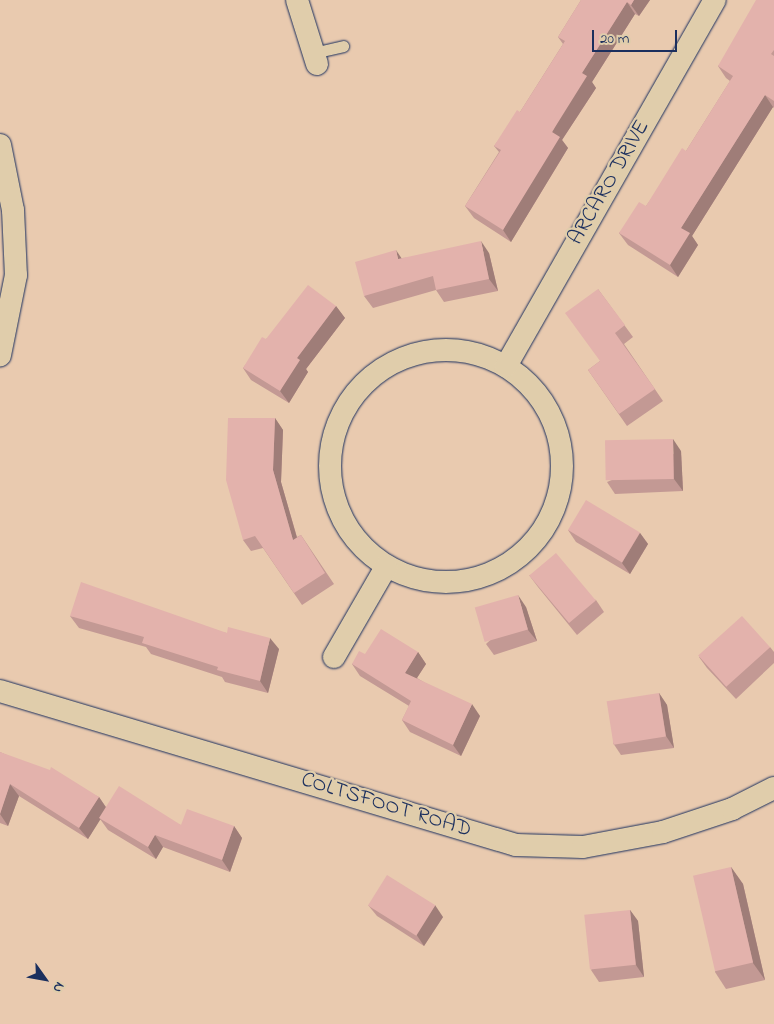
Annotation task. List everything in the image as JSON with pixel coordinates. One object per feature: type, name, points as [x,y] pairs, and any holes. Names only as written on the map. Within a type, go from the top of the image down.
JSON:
[{"type":"street","points":[[298,0],[315,59]]},
{"type":"street","name":"ARCARO DRIVE","points":[[506,366],[715,0]]},
{"type":"street","points":[[0,145],[13,210],[16,276],[0,355]]},
{"type":"street","points":[[463,350],[506,366],[540,396],[559,437],[561,482],[546,525],[516,559],[475,580],[429,582],[386,567],[353,536],[333,495],[330,450],[346,407],[376,373],[396,361],[417,353],[463,350]]},
{"type":"street","points":[[334,657],[386,567]]},
{"type":"street","name":"COLTSFOOT ROAD","points":[[0,691],[516,845],[584,847],[663,832],[732,809],[773,791]]},
{"type":"lane","points":[[315,59],[344,46]]},
{"type":"building","points":[[581,0],[634,0],[631,5],[627,2],[582,73],[587,76],[552,132],[560,137],[503,230],[465,206],[501,150],[494,146],[517,110],[520,112],[565,41],[558,37]]},
{"type":"building","points":[[756,0],[774,0],[774,50],[771,54],[774,56],[774,101],[765,95],[681,228],[690,233],[670,265],[619,233],[639,202],[646,206],[682,148],[686,151],[733,76],[718,66]]},
{"type":"building","points":[[481,241],[489,279],[436,290],[433,276],[364,296],[355,262],[396,250],[398,259]]},
{"type":"building","points":[[308,285],[336,306],[297,358],[300,360],[280,391],[243,368],[262,337],[266,339]]},
{"type":"building","points":[[598,289],[625,325],[615,333],[655,389],[619,414],[588,370],[600,361],[565,313]]},
{"type":"building","points":[[228,418],[275,418],[273,470],[293,540],[301,535],[325,573],[294,593],[255,536],[243,540],[226,480]]},
{"type":"building","points":[[673,439],[674,479],[606,480],[605,440]]},
{"type":"building","points":[[586,500],[640,532],[622,562],[568,530]]},
{"type":"building","points":[[556,553],[596,600],[569,623],[529,575]]},
{"type":"building","points":[[81,582],[227,633],[228,627],[270,638],[260,681],[217,670],[218,667],[142,643],[144,637],[70,616]]},
{"type":"building","points":[[518,595],[528,630],[485,642],[475,607]]},
{"type":"building","points":[[742,616],[770,647],[726,687],[698,655]]},
{"type":"building","points":[[381,629],[418,652],[405,673],[472,704],[453,745],[402,720],[411,701],[352,664],[359,651],[365,654]]},
{"type":"building","points":[[659,693],[666,736],[614,745],[607,701]]},
{"type":"building","points":[[0,752],[50,770],[51,767],[99,797],[79,828],[10,784],[0,814]]},
{"type":"building","points":[[119,786],[181,825],[187,809],[234,826],[222,860],[155,835],[148,847],[99,818]]},
{"type":"building","points":[[731,867],[753,962],[715,971],[693,876]]},
{"type":"building","points":[[387,875],[435,905],[416,936],[368,906]]},
{"type":"building","points":[[630,910],[636,965],[590,970],[584,915]]}]
